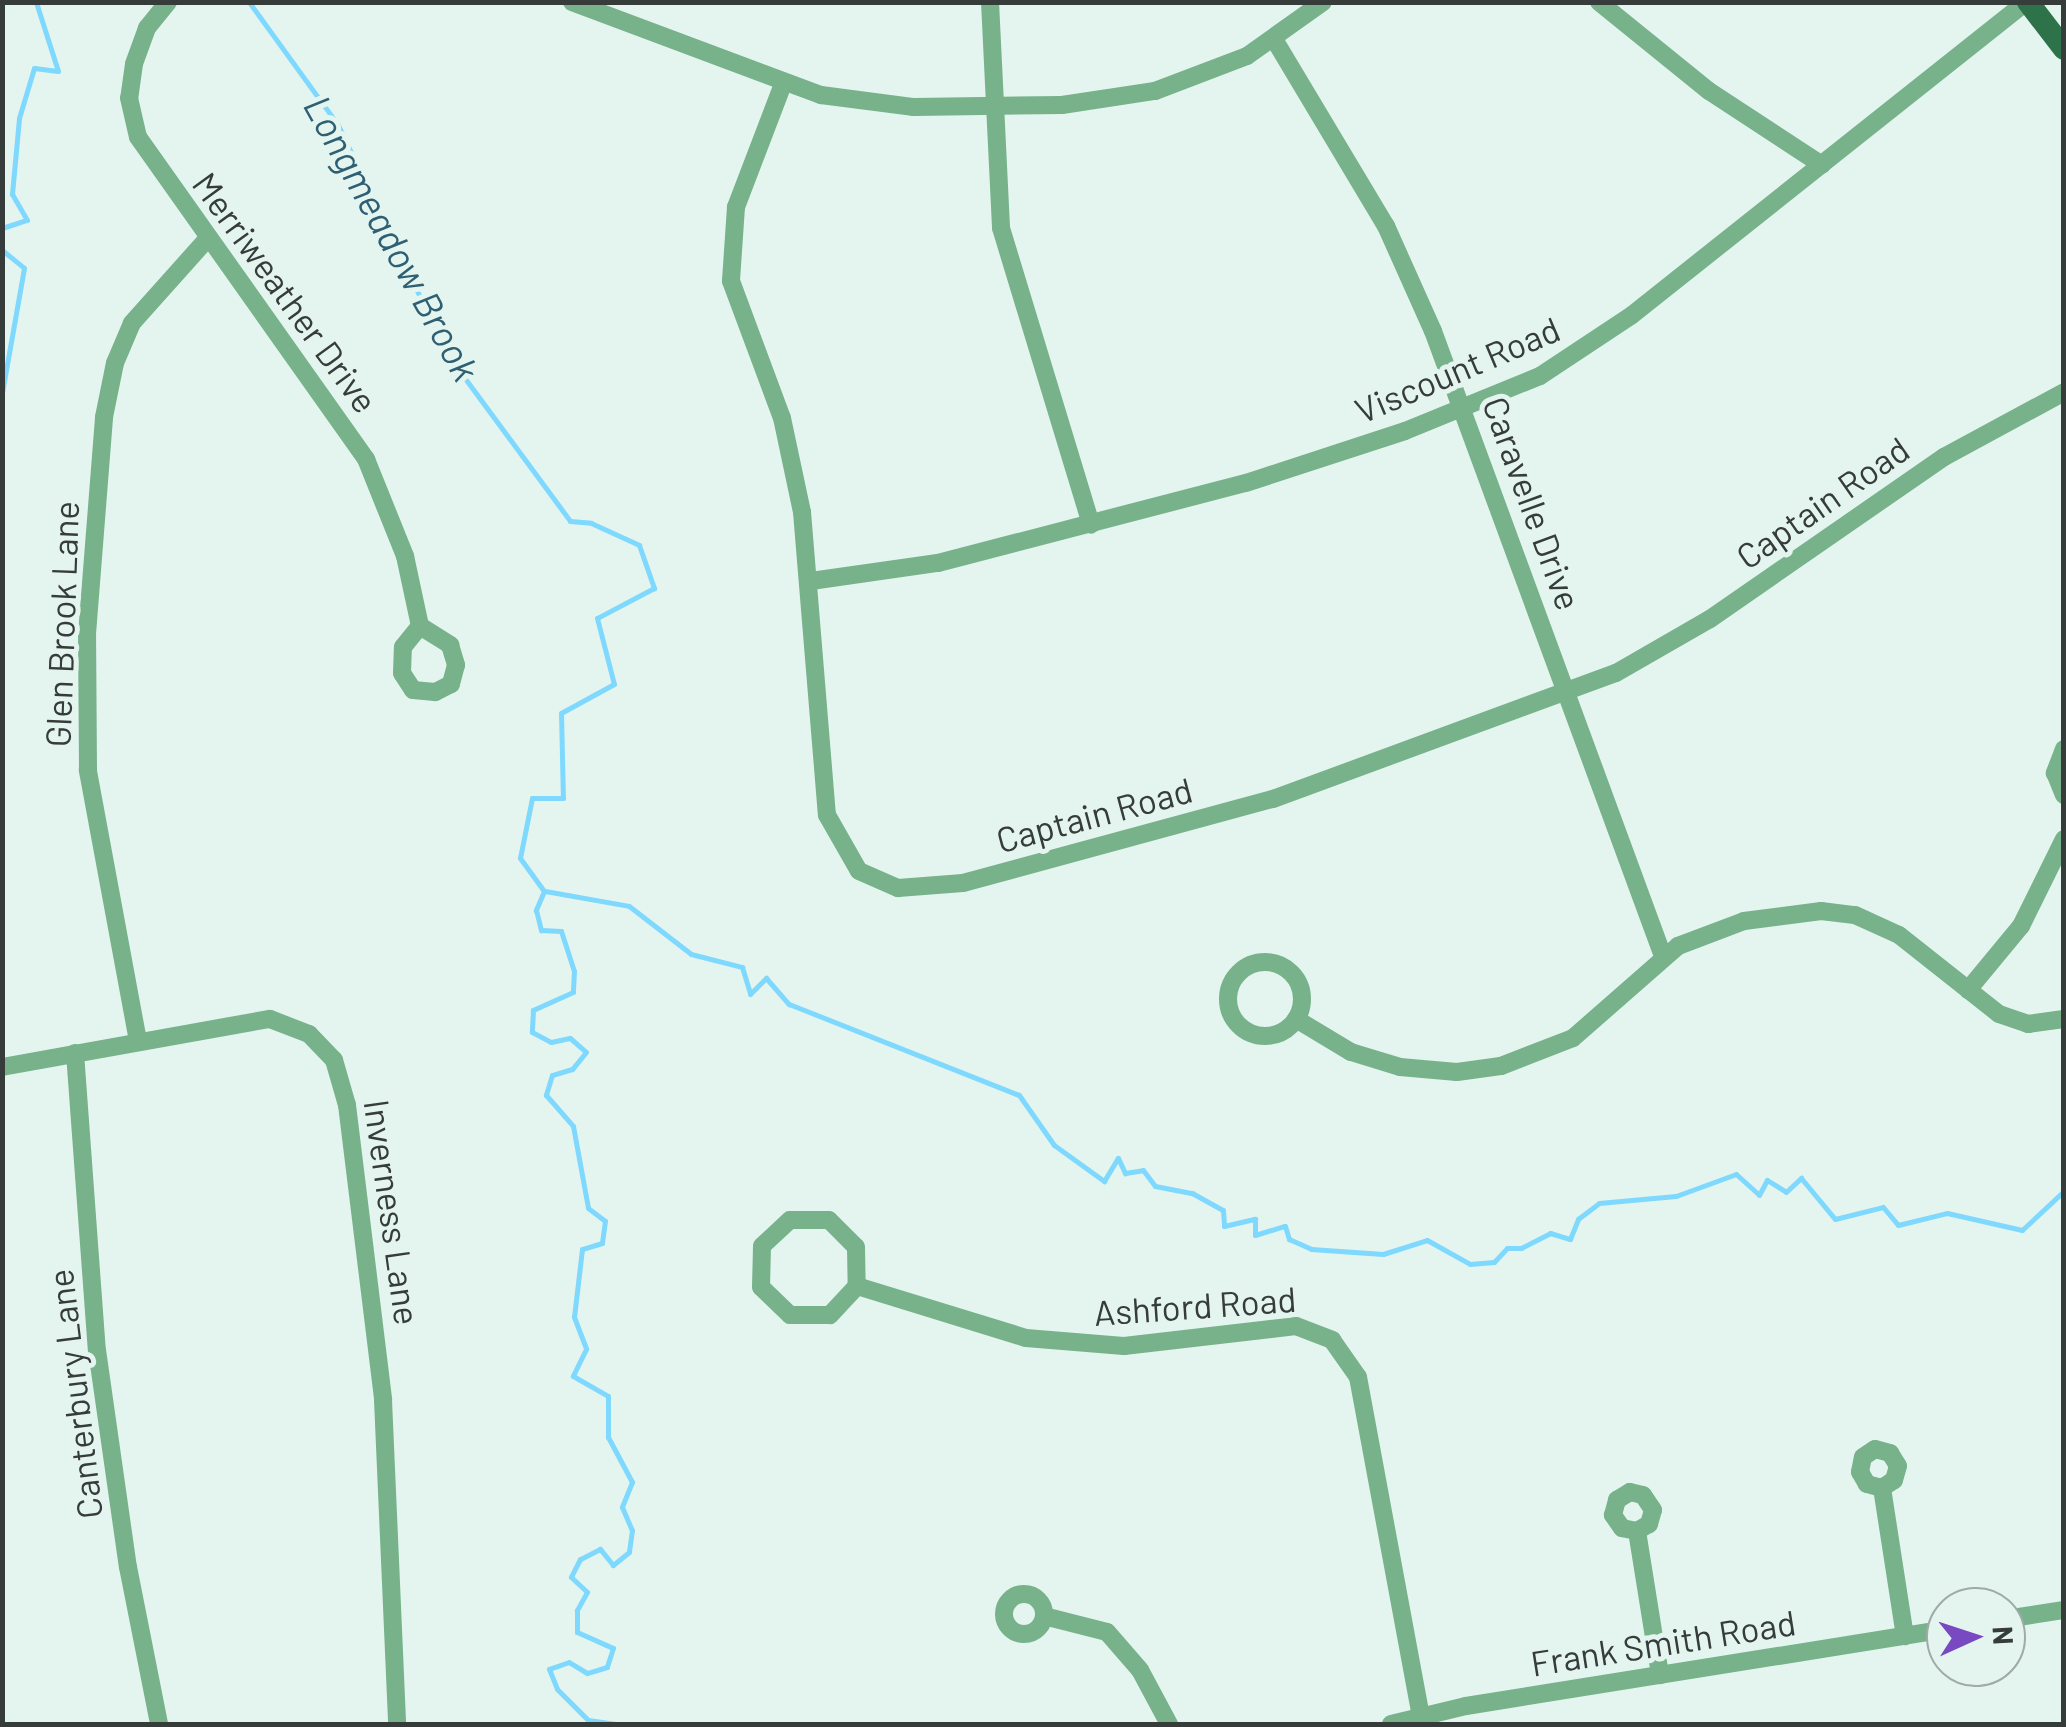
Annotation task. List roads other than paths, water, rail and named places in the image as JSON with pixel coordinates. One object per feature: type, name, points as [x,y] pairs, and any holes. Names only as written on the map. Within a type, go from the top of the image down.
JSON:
[{"type":"main road","points":[[2027,2],[2064,49]]},
{"type":"street","name":"Merriweather Drive","points":[[168,2],[138,48],[130,106],[146,154],[366,460],[396,528],[420,626]]},
{"type":"street","points":[[572,2],[783,84],[862,104],[994,106],[1090,103],[1155,92],[1232,64],[1323,2]]},
{"type":"street","points":[[990,2],[1005,249],[1092,525]]},
{"type":"street","points":[[1599,2],[1708,91],[1822,165]]},
{"type":"street","name":"Viscount Road","points":[[811,580],[938,563],[1092,525],[1246,484],[1464,407],[1589,347],[2027,2]]},
{"type":"street","name":"Caravelle Drive","points":[[1274,39],[1386,226],[1464,407],[1663,956]]},
{"type":"street","name":"Captain Road","points":[[783,84],[745,179],[729,251],[740,319],[789,448],[811,580],[827,815],[859,871],[898,888],[963,883],[1235,810],[1568,693],[1666,647],[1913,477],[2064,392]]},
{"type":"street","name":"Glen Brook Lane","points":[[138,1041],[88,770],[86,634],[104,417],[115,363],[132,323],[207,239]]},
{"type":"street","points":[[2064,748],[2055,774],[2064,795]]},
{"type":"street","points":[[1968,990],[2021,926],[2064,839]]},
{"type":"street","points":[[1296,1019],[1376,1061],[1428,1071],[1483,1069],[1573,1038],[1663,956],[1744,921],[1838,912],[1900,935],[1968,990],[2013,1020],[2064,1019]]},
{"type":"street","points":[[1262,962],[1288,970],[1301,993],[1296,1019],[1271,1036],[1242,1028],[1228,1002],[1238,974],[1262,962]]},
{"type":"street","name":"Inverness Lane","points":[[2,1068],[138,1041],[282,1020],[316,1039],[340,1074],[384,1400],[397,1724]]},
{"type":"street","name":"Canterbury Lane","points":[[75,1053],[97,1350],[128,1567],[160,1724]]},
{"type":"street","points":[[790,1220],[829,1220],[856,1247],[858,1286],[830,1315],[790,1315],[762,1287],[762,1246],[790,1220]]},
{"type":"street","name":"Ashford Road","points":[[858,1286],[956,1320],[1054,1342],[1154,1344],[1296,1326],[1332,1340],[1358,1377],[1421,1716]]},
{"type":"street","points":[[1882,1488],[1906,1636]]},
{"type":"street","points":[[1637,1532],[1660,1675]]},
{"type":"street","points":[[2026,1616],[2064,1610]]},
{"type":"street","points":[[1044,1616],[1107,1632],[1140,1670],[1169,1724]]},
{"type":"street","name":"Frank Smith Road","points":[[1391,1724],[1926,1632]]},
{"type":"waterway","points":[[2,228],[27,220],[12,194],[19,118],[34,68],[58,71],[36,2]]},
{"type":"waterway","name":"Longmeadow Brook","points":[[249,2],[338,125],[447,354],[570,521],[591,523],[639,545],[654,588],[597,618],[614,684],[561,713],[563,798],[532,798],[520,858],[544,891],[536,910],[541,930],[561,931],[574,971],[573,992],[533,1010],[532,1032],[551,1042],[570,1038],[586,1052],[572,1069],[552,1075],[546,1095],[573,1126],[588,1208],[605,1221],[602,1243],[582,1249],[574,1317],[586,1349],[573,1376],[608,1396],[608,1437],[632,1482],[622,1507],[632,1530],[629,1552],[613,1565],[600,1549],[580,1559],[571,1577],[587,1592],[577,1610],[577,1632],[613,1648],[607,1667],[587,1673],[569,1662],[549,1669],[557,1689],[588,1720],[618,1724]]},
{"type":"waterway","points":[[2,250],[24,268],[2,393]]},
{"type":"waterway","points":[[545,891],[629,906],[691,954],[742,967],[750,994],[766,978],[789,1004],[1019,1095],[1054,1145],[1104,1181],[1118,1158],[1125,1173],[1143,1170],[1155,1186],[1192,1193],[1223,1210],[1224,1226],[1255,1219],[1255,1235],[1285,1226],[1289,1239],[1311,1249],[1383,1254],[1427,1240],[1470,1264],[1494,1262],[1507,1248],[1521,1248],[1550,1233],[1570,1239],[1578,1219],[1599,1203],[1676,1196],[1736,1174],[1759,1195],[1767,1180],[1786,1192],[1801,1178],[1835,1219],[1883,1207],[1898,1225],[1947,1213],[2022,1230],[2064,1191]]}]
